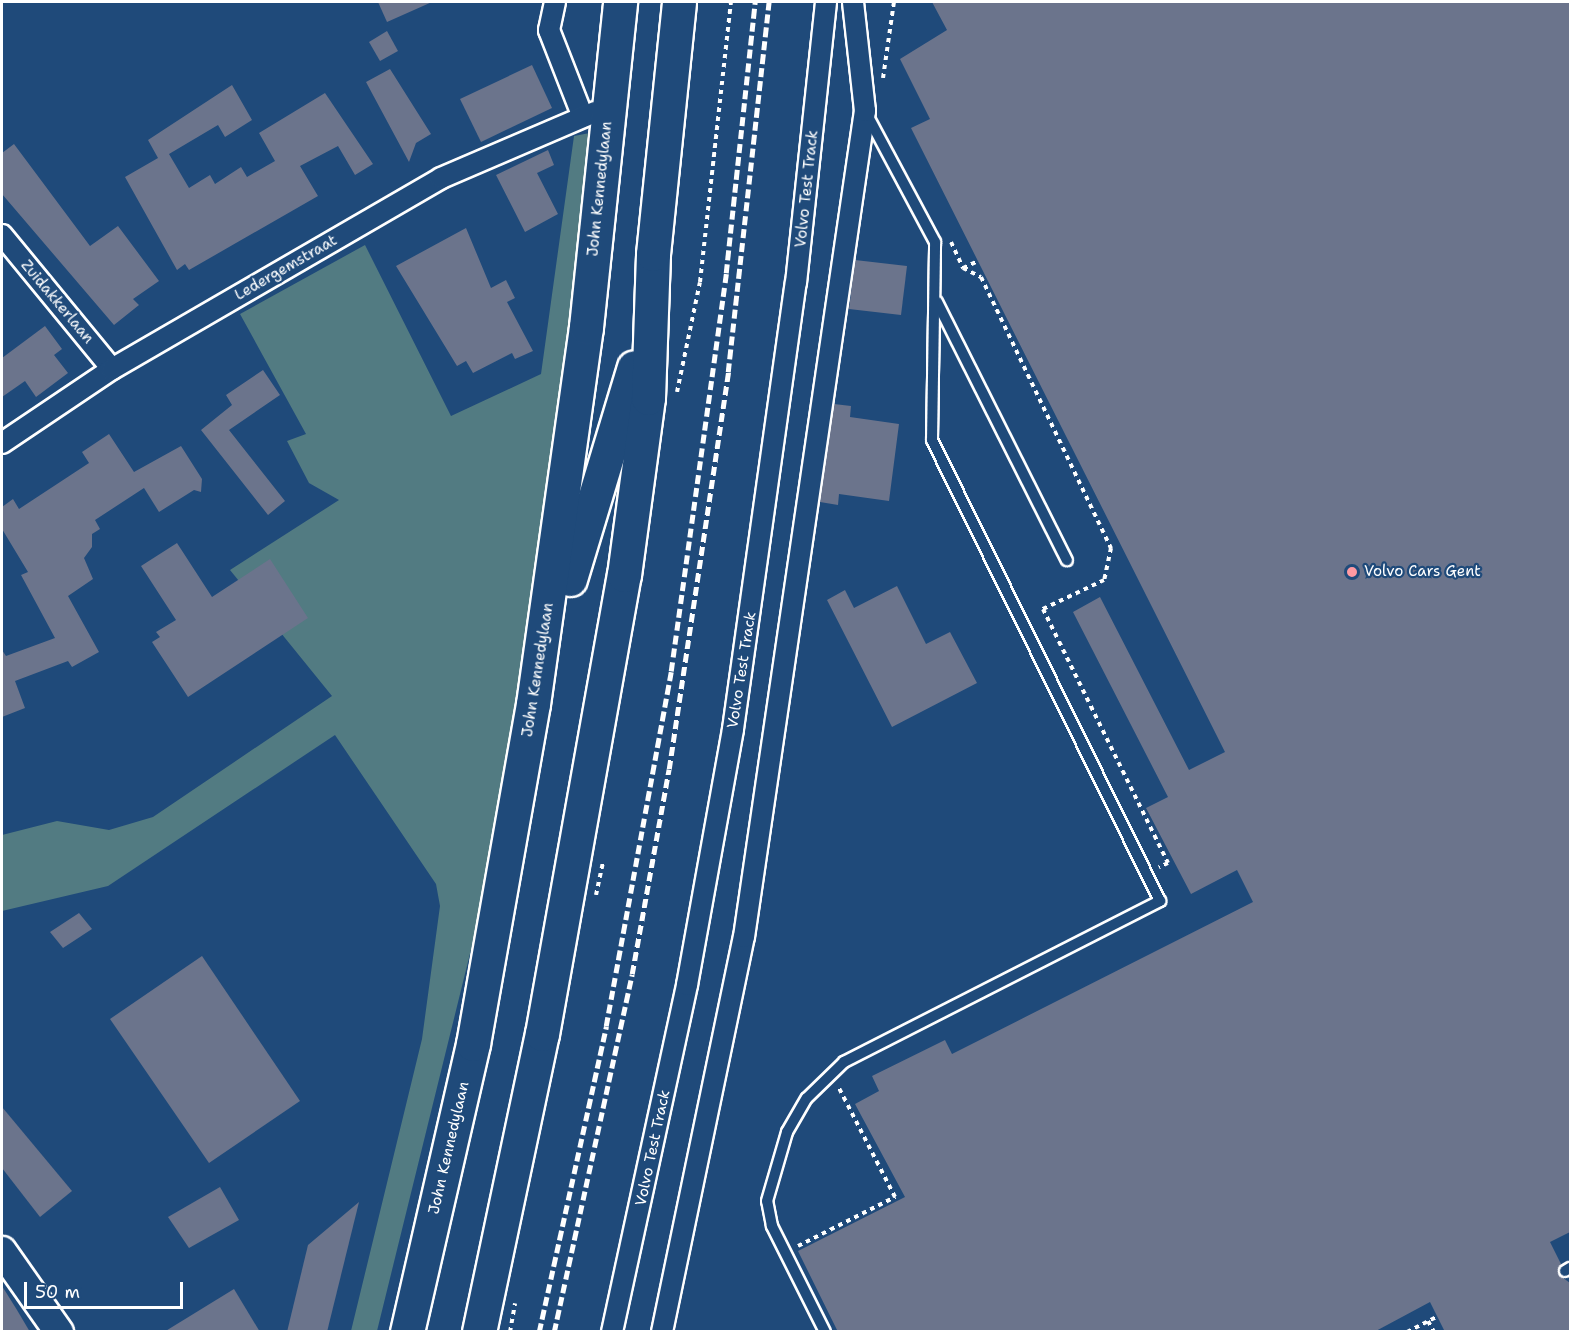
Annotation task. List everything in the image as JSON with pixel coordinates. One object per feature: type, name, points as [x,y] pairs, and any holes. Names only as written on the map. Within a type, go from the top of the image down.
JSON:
[{"type":"highway","name":"John Kennedylaan","points":[[407,1332],[473,1044],[533,704],[586,327],[620,2]]},
{"type":"highway","name":"John Kennedylaan","points":[[423,1332],[538,796],[568,589],[632,377],[653,254],[679,2]]},
{"type":"highway","name":"John Kennedylaan","points":[[481,1329],[544,1023],[624,575],[648,398],[653,254]]},
{"type":"highway","points":[[387,1332],[446,1099],[499,832],[533,704]]},
{"type":"street","name":"Ledergemstraat","points":[[2,444],[112,369],[441,178],[589,114],[549,30],[555,2]]},
{"type":"street","name":"Volvo Test Track","points":[[612,1332],[687,985],[735,717],[796,283],[826,2]]},
{"type":"street","points":[[662,1332],[744,937],[865,111],[853,2]]},
{"type":"street","name":"Zuidakkerlaan","points":[[2,235],[112,369]]},
{"type":"street","points":[[2,1251],[59,1332]]},
{"type":"lane","points":[[825,1332],[785,1252],[767,1200],[771,1176],[786,1132],[831,1074],[844,1062],[1160,900],[932,440],[936,302],[935,242],[865,111]]},
{"type":"lane","points":[[936,302],[1067,560]]},
{"type":"path","points":[[881,89],[894,2]]},
{"type":"path","points":[[948,236],[963,268],[981,277],[1111,548],[1104,580],[1043,609],[1168,863],[1146,872]]},
{"type":"path","points":[[963,268],[976,262]]},
{"type":"path","points":[[785,1252],[895,1197],[831,1074]]},
{"type":"path","points":[[1407,1332],[1437,1317]]},
{"type":"path","points":[[1428,1321],[1434,1332]]},
{"type":"green space","points":[[595,132],[544,548],[480,913],[377,1331],[351,1331],[422,1039],[440,906],[436,884],[335,735],[108,886],[2,911],[2,835],[57,821],[109,830],[153,817],[332,696],[230,570],[339,500],[309,483],[287,441],[306,434],[240,314],[365,245],[451,416],[541,374],[574,136]]},
{"type":"building","points":[[378,2],[432,2],[387,22]]},
{"type":"building","name":"Volvo Cars Gent","points":[[932,2],[1570,2],[1570,1232],[1550,1242],[1561,1264],[1558,1274],[1570,1283],[1570,1332],[1445,1332],[1430,1302],[1374,1332],[838,1332],[798,1251],[905,1197],[855,1104],[879,1091],[872,1076],[945,1040],[952,1054],[1253,902],[1237,870],[1191,894],[1146,808],[1168,797],[1073,612],[1100,597],[1189,770],[1225,752],[911,128],[930,119],[900,59],[947,30]]},
{"type":"building","points":[[387,31],[398,51],[380,61],[369,42]]},
{"type":"building","points":[[532,65],[552,108],[481,142],[460,99]]},
{"type":"building","points":[[390,69],[431,134],[416,143],[409,162],[366,82]]},
{"type":"building","points":[[232,85],[252,120],[225,137],[218,125],[169,154],[189,188],[210,175],[215,184],[241,167],[247,177],[275,161],[259,133],[325,93],[373,164],[355,175],[338,146],[300,166],[318,196],[189,270],[185,264],[177,270],[125,177],[158,158],[148,140]]},
{"type":"building","points":[[14,144],[90,246],[118,226],[159,281],[133,299],[139,305],[114,325],[2,194],[2,153]]},
{"type":"building","points":[[548,150],[554,165],[537,173],[558,214],[525,232],[496,175]]},
{"type":"building","points":[[466,228],[491,288],[506,280],[515,298],[507,302],[533,351],[515,359],[512,353],[473,373],[466,361],[457,366],[396,266]]},
{"type":"building","points":[[855,260],[907,266],[901,315],[849,309]]},
{"type":"building","points":[[45,326],[62,349],[54,355],[68,373],[36,397],[25,381],[2,397],[2,358]]},
{"type":"building","points":[[263,370],[280,395],[229,430],[285,501],[268,515],[201,430],[232,405],[226,395]]},
{"type":"building","points":[[834,404],[851,406],[850,417],[899,424],[889,501],[839,494],[838,505],[820,502]]},
{"type":"building","points":[[109,434],[134,472],[181,446],[202,479],[201,492],[194,490],[159,512],[144,488],[95,520],[100,529],[92,534],[92,547],[84,558],[93,579],[68,596],[99,652],[72,667],[68,661],[15,681],[25,708],[2,717],[2,650],[6,656],[55,638],[21,575],[28,572],[2,529],[2,507],[13,499],[19,509],[89,463],[82,452]]},
{"type":"building","points":[[177,543],[212,597],[270,559],[308,618],[188,697],[152,642],[160,637],[156,632],[176,620],[141,566]]},
{"type":"building","points":[[897,586],[926,644],[950,632],[977,683],[892,727],[827,600],[845,590],[854,608]]},
{"type":"building","points":[[79,913],[92,929],[63,948],[50,932]]},
{"type":"building","points":[[202,956],[300,1101],[209,1163],[110,1019]]},
{"type":"building","points":[[2,1107],[72,1191],[40,1217],[2,1168]]},
{"type":"building","points":[[220,1187],[239,1220],[189,1248],[168,1217]]},
{"type":"building","points":[[359,1202],[327,1332],[287,1332],[308,1245]]},
{"type":"building","points":[[2,1286],[17,1310],[30,1332],[2,1332]]},
{"type":"building","points":[[234,1289],[260,1332],[164,1332]]},
{"type":"railway","points":[[539,1332],[606,1026],[671,671],[726,273],[755,2]]},
{"type":"railway","points":[[554,1332],[632,974],[669,769],[728,372],[769,2]]},
{"type":"place","name":"Volvo Cars Gent","points":[[1352,572]]}]
